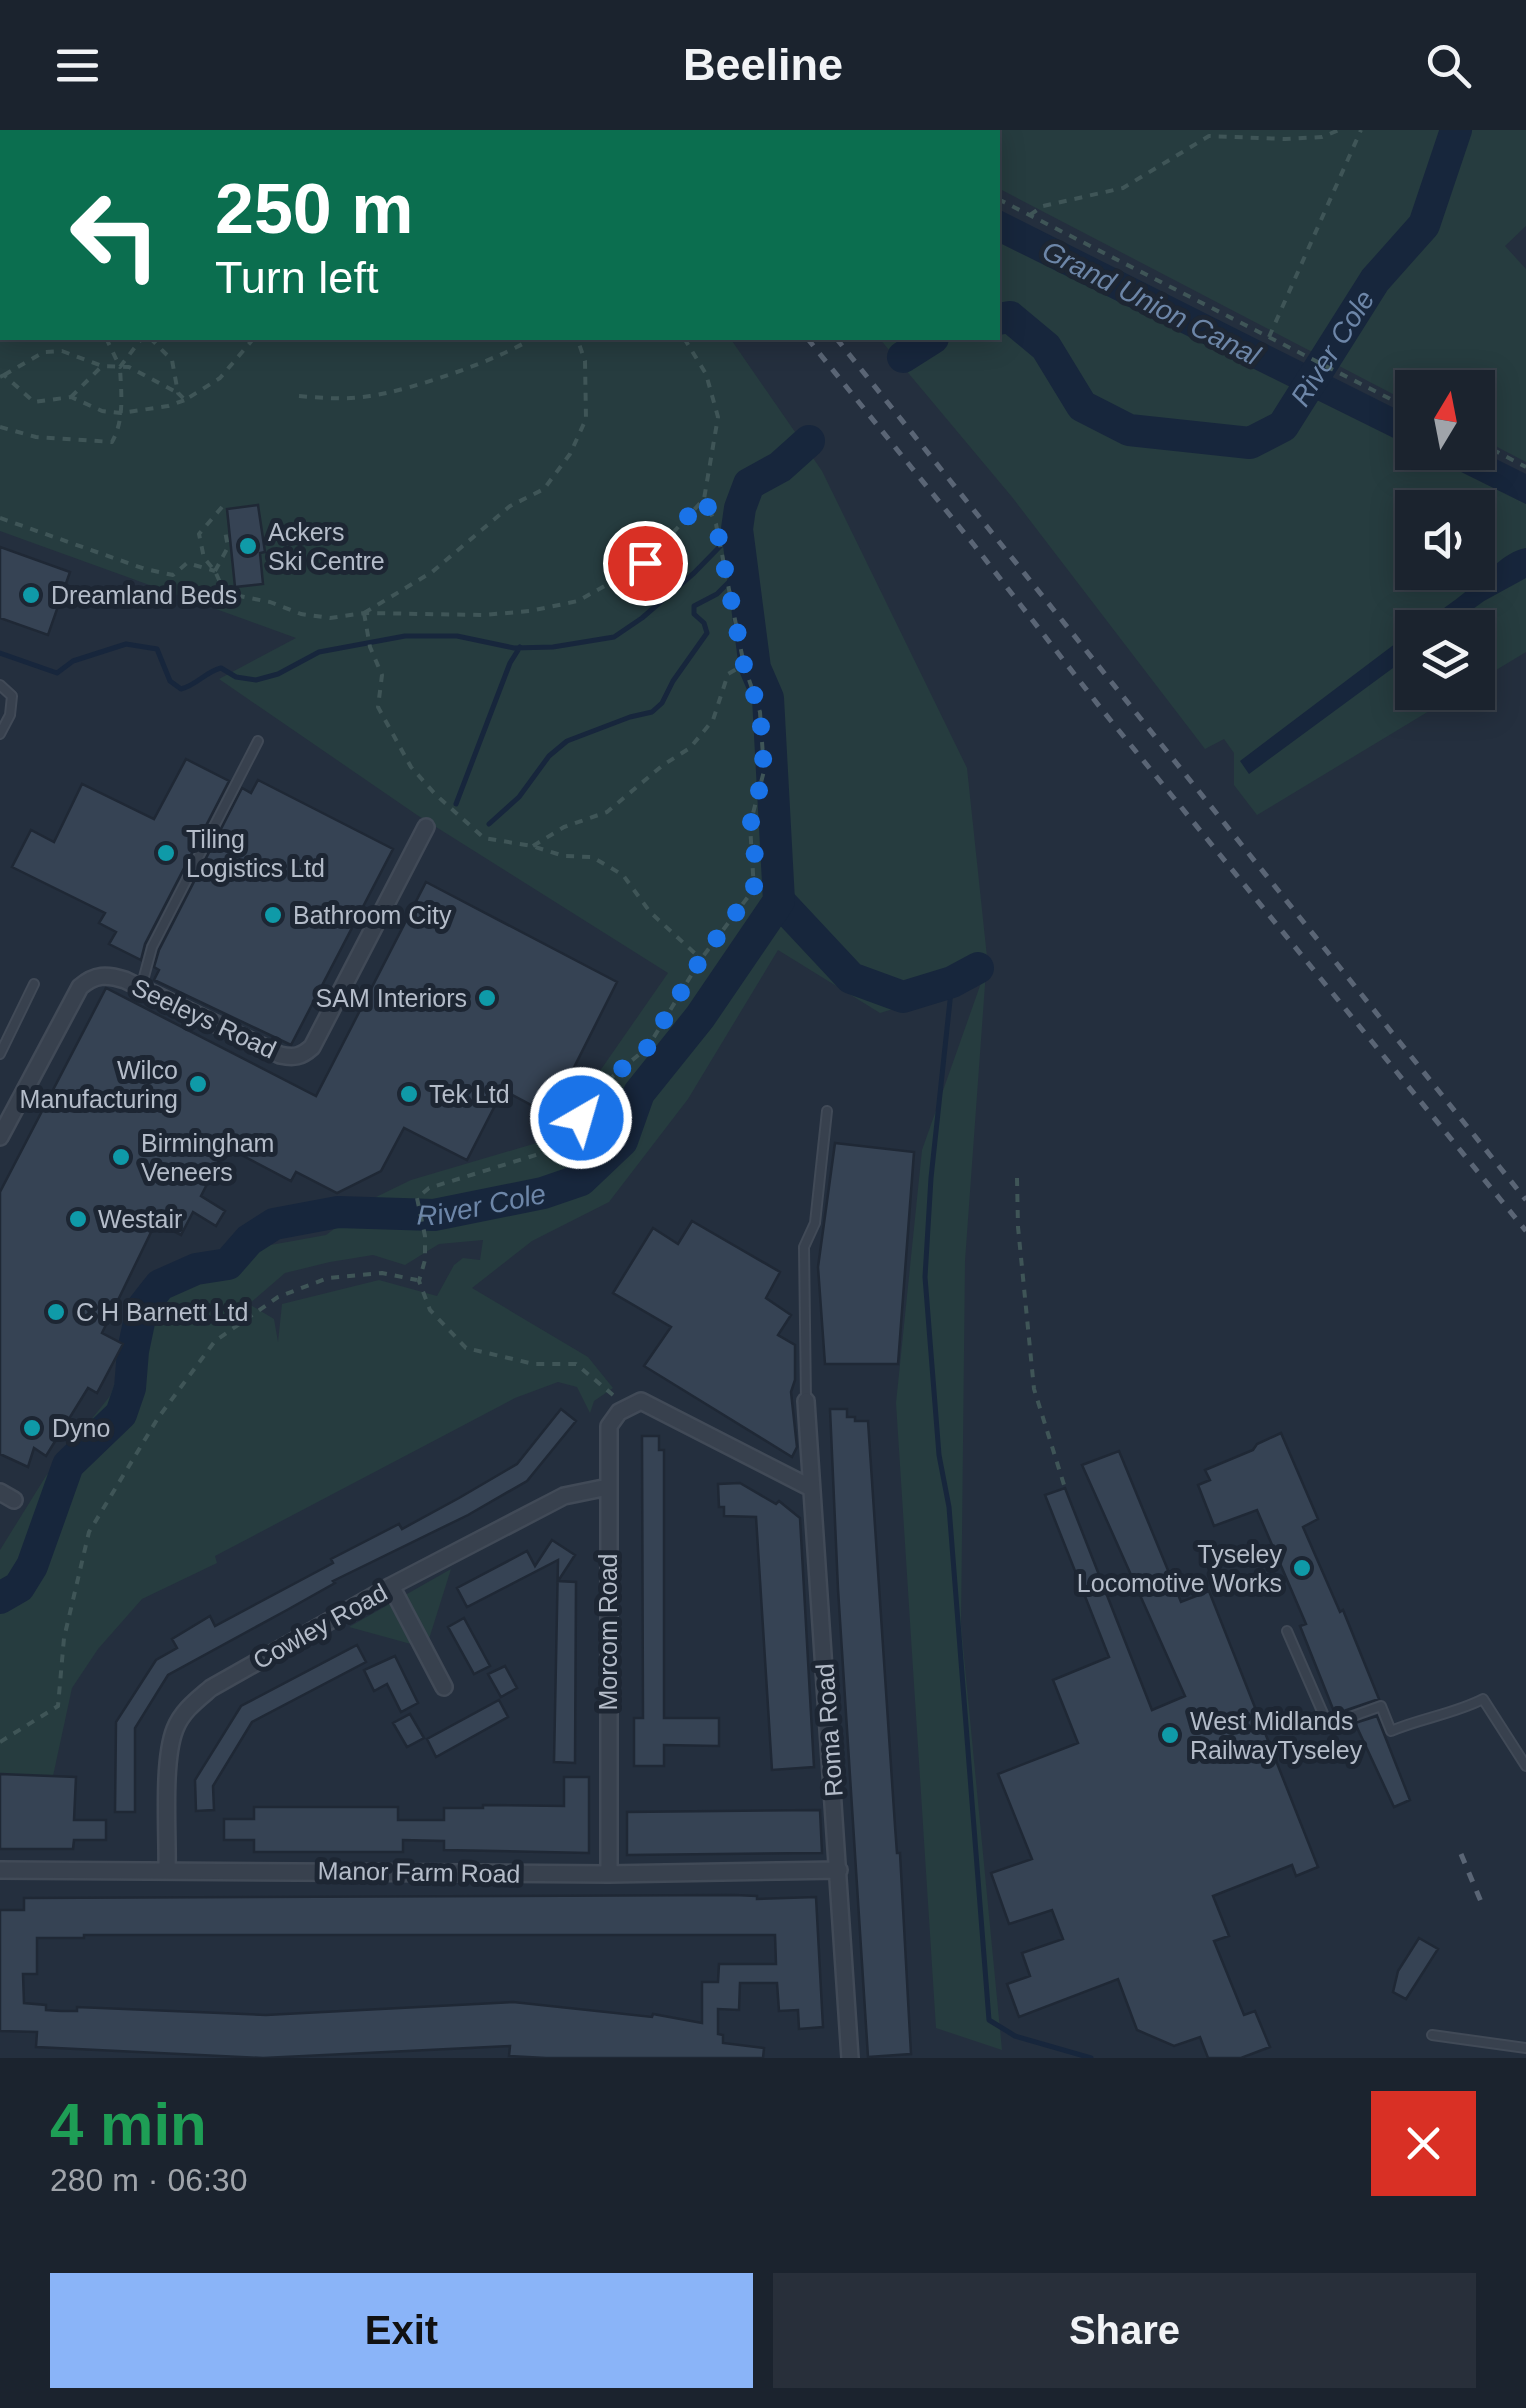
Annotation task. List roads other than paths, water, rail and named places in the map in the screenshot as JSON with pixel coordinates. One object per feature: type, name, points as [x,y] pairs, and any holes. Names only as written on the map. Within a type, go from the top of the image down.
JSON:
[{"type":"street","name":"Seeleys Road","points":[[0,1137],[80,987],[89,979],[113,976],[280,1055],[297,1058],[304,1054],[312,1047],[426,828]]},
{"type":"street","name":"Morcom Road","points":[[609,1874],[609,1426],[619,1412],[641,1401],[811,1488]]},
{"type":"street","name":"Roma Road","points":[[806,1401],[850,2058]]},
{"type":"street","name":"Cowley Road","points":[[167,1870],[170,1756],[175,1729],[189,1706],[211,1688],[391,1586],[564,1496],[608,1486]]},
{"type":"street","points":[[391,1586],[444,1686]]},
{"type":"street","name":"Manor Farm Road","points":[[0,1870],[609,1874],[839,1870]]},
{"type":"lane","points":[[0,685],[12,696],[10,715],[0,734]]},
{"type":"lane","points":[[142,988],[152,947],[258,741]]},
{"type":"lane","points":[[0,1054],[34,984]]},
{"type":"lane","points":[[806,1401],[804,1247],[814,1224],[827,1111]]},
{"type":"lane","points":[[1288,1631],[1328,1725],[1381,1706],[1391,1732],[1483,1700],[1526,1766]]},
{"type":"lane","points":[[1432,2035],[1526,2048]]},
{"type":"water","name":"Grand Union Canal","points":[[1000,210],[1395,408],[1395,439],[1000,243]]},
{"type":"water","points":[[1495,458],[1526,474],[1526,504],[1457,470],[1495,470]]},
{"type":"water","points":[[1526,548],[1526,578],[1472,610],[1441,610],[1467,590],[1495,590],[1495,565]]},
{"type":"water","points":[[1395,644],[1395,667],[1249,774],[1240,761]]},
{"type":"waterway","name":"River Cole","points":[[1000,319],[1010,317],[1046,347],[1082,406],[1129,430],[1250,443],[1283,426],[1375,280],[1424,225],[1456,130]]},
{"type":"waterway","name":"River Cole","points":[[903,357],[930,340]]},
{"type":"waterway","name":"River Cole","points":[[0,1598],[19,1587],[32,1566],[68,1465],[121,1414],[130,1388],[142,1308],[160,1285],[196,1269],[228,1264],[249,1240],[274,1224],[338,1212],[434,1215],[543,1193],[581,1180],[622,1141],[639,1093],[700,1017],[779,901],[768,698],[755,668],[737,529],[749,484],[780,467],[809,441]]},
{"type":"waterway","points":[[0,653],[57,673],[73,661],[126,644],[157,649],[170,681],[181,689],[221,668],[236,677],[256,680],[278,674],[319,652],[405,636],[457,636],[514,648],[553,647],[614,637],[694,573],[737,529]]},
{"type":"waterway","points":[[489,824],[519,797],[549,756],[567,741],[652,712],[662,703],[707,633],[704,623],[694,614],[694,606],[717,594],[742,569]]},
{"type":"waterway","points":[[456,804],[510,663],[520,647]]},
{"type":"waterway","points":[[779,901],[851,978],[903,997],[952,982],[978,968]]},
{"type":"waterway","points":[[952,982],[931,1178],[925,1277],[939,1455],[949,1507],[989,2020],[1015,2036],[1091,2058]]},
{"type":"railway","points":[[809,340],[1103,711],[1526,1231]]},
{"type":"railway","points":[[838,340],[1526,1200]]},
{"type":"railway","points":[[1461,1854],[1482,1904]]},
{"type":"place","name":"Ackers Ski Centre","points":[[248,546]]},
{"type":"place","name":"Dreamland Beds","points":[[31,595]]},
{"type":"place","name":"Tiling Logistics Ltd","points":[[166,853]]},
{"type":"place","name":"Bathroom City","points":[[273,915]]},
{"type":"place","name":"SAM Interiors","points":[[487,998]]},
{"type":"place","name":"Wilco Manufacturing","points":[[198,1084]]},
{"type":"place","name":"Tek Ltd","points":[[409,1094]]},
{"type":"place","name":"Birmingham Veneers","points":[[121,1157]]},
{"type":"place","name":"Westair","points":[[78,1219]]},
{"type":"place","name":"C H Barnett Ltd","points":[[56,1312]]},
{"type":"place","name":"Dyno","points":[[32,1428]]},
{"type":"place","name":"Tyseley Locomotive Works","points":[[1302,1568]]},
{"type":"place","name":"West Midlands RailwayTyseley","points":[[1170,1735]]}]
